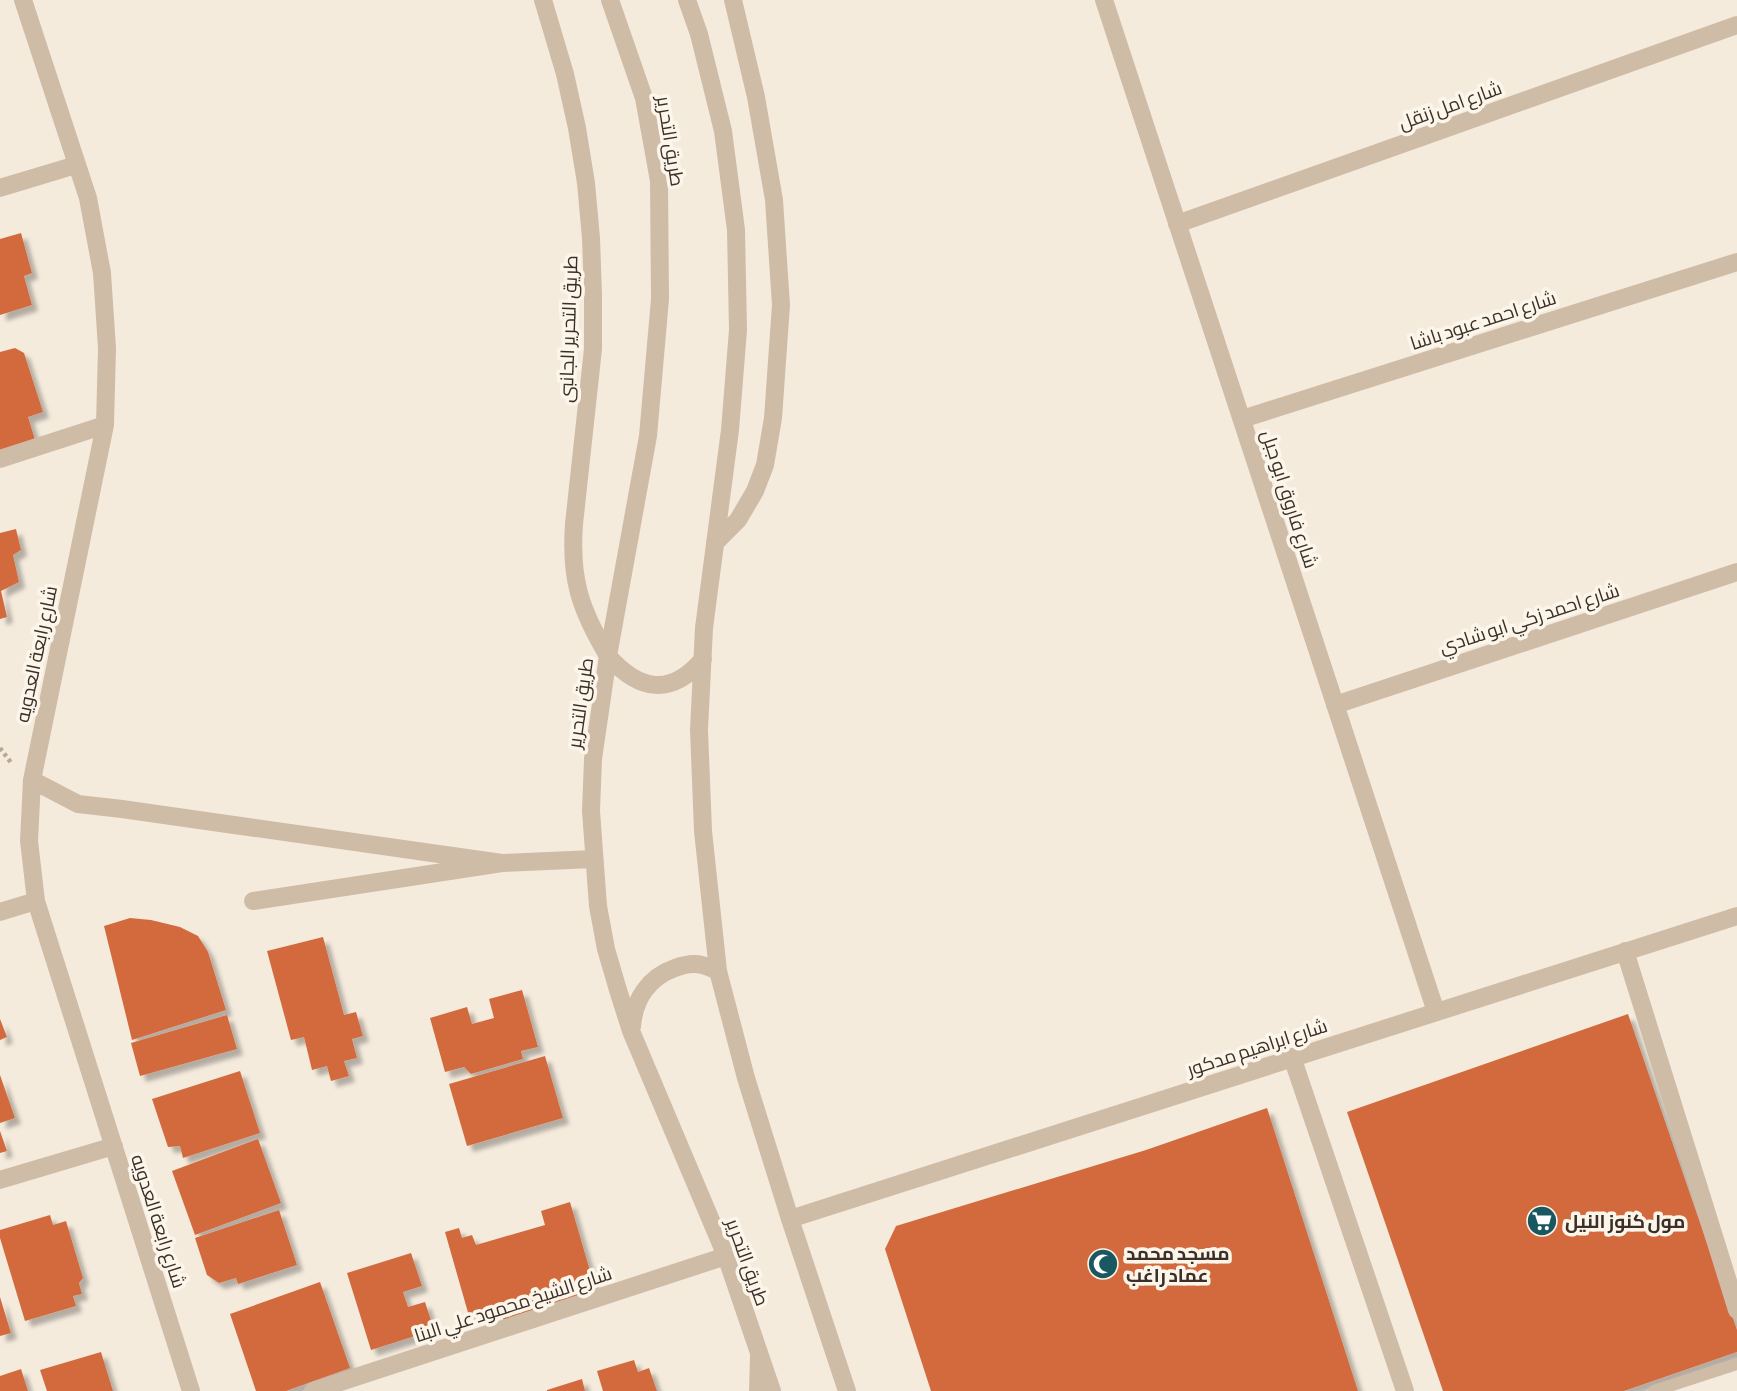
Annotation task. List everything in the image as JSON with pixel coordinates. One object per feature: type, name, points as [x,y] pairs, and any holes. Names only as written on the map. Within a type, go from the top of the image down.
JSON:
[{"type":"street","name":"شارع رابعة العدويه","points":[[23,0],[88,198],[102,273],[107,348],[105,425],[32,780],[29,841],[36,901],[191,1391]]},
{"type":"street","name":"طريق التحرير الجانبى","points":[[543,0],[565,74],[577,128],[592,239],[593,349],[574,524],[574,577],[588,622],[608,656],[629,677],[642,683],[671,683],[684,677],[703,659]]},
{"type":"street","name":"طريق التحرير","points":[[610,0],[644,98],[659,181],[660,299],[648,436],[608,656],[593,758],[591,811],[598,906],[606,948],[631,1031],[726,1256],[772,1391]]},
{"type":"street","points":[[687,0],[699,34],[723,131],[736,230],[738,330],[730,430],[704,628],[699,730],[703,831],[718,971],[746,1078],[847,1391]]},
{"type":"street","points":[[715,543],[738,520],[755,491],[765,465],[773,418],[781,305],[774,200],[756,97],[733,0]]},
{"type":"street","name":"شارع فاروق ابو جبل","points":[[1104,0],[1436,1012]]},
{"type":"street","name":"شارع امل زنقل","points":[[1177,224],[1737,25]]},
{"type":"street","points":[[0,188],[76,165]]},
{"type":"street","name":"شارع احمد عبود باشا","points":[[1242,419],[1737,262]]},
{"type":"street","points":[[0,459],[105,425]]},
{"type":"street","name":"شارع احمد زكي ابو شادي","points":[[1335,705],[1737,572]]},
{"type":"street","points":[[32,780],[78,804],[502,863]]},
{"type":"street","points":[[253,901],[502,863],[594,859]]},
{"type":"street","points":[[0,912],[36,901]]},
{"type":"street","name":"شارع ابراهيم مدكور","points":[[790,1219],[1737,916]]},
{"type":"street","points":[[1625,951],[1737,1310]]},
{"type":"street","points":[[631,1031],[633,1013],[640,996],[651,982],[666,971],[683,965],[701,964],[718,971]]},
{"type":"street","points":[[1292,1057],[1405,1391]]},
{"type":"street","points":[[0,1180],[114,1146]]},
{"type":"street","name":"شارع الشيخ محمود علي البنا","points":[[313,1391],[726,1256]]},
{"type":"street","points":[[758,1391],[759,1356]]},
{"type":"lane","points":[[1654,1391],[1737,1364]]},
{"type":"building","points":[[21,233],[32,273],[24,276],[32,305],[0,315],[0,239]]},
{"type":"building","points":[[15,348],[24,353],[43,412],[28,417],[36,443],[0,455],[0,352]]},
{"type":"building","points":[[16,529],[21,550],[13,555],[19,582],[1,591],[7,617],[0,619],[0,533]]},
{"type":"building","points":[[130,918],[180,927],[198,936],[208,952],[226,1010],[132,1040],[104,926]]},
{"type":"building","points":[[323,937],[344,1015],[356,1012],[363,1036],[352,1039],[357,1058],[344,1061],[349,1076],[331,1081],[327,1066],[312,1070],[304,1037],[291,1040],[267,951]]},
{"type":"building","points":[[522,990],[538,1047],[521,1051],[523,1059],[471,1074],[464,1067],[445,1072],[430,1018],[467,1007],[472,1024],[494,1018],[489,999]]},
{"type":"building","name":"مول كنوز النيل","points":[[1628,1014],[1737,1330],[1737,1352],[1624,1391],[1443,1391],[1347,1112]]},
{"type":"building","points":[[227,1015],[237,1049],[140,1076],[131,1043]]},
{"type":"building","points":[[0,1019],[7,1037],[0,1040]]},
{"type":"building","points":[[545,1056],[563,1118],[467,1146],[449,1084]]},
{"type":"building","points":[[240,1071],[260,1133],[183,1158],[180,1146],[168,1147],[152,1099]]},
{"type":"building","points":[[0,1075],[15,1118],[0,1123]]},
{"type":"building","name":"مسجد محمد عماد راغب","points":[[1267,1108],[1358,1391],[931,1391],[885,1249],[896,1226],[1146,1150]]},
{"type":"building","points":[[0,1131],[7,1151],[0,1153]]},
{"type":"building","points":[[258,1139],[281,1203],[195,1235],[172,1171]]},
{"type":"building","points":[[570,1202],[597,1295],[504,1322],[500,1307],[469,1316],[445,1232],[459,1228],[462,1238],[472,1235],[476,1245],[545,1225],[541,1211]]},
{"type":"building","points":[[279,1210],[297,1265],[238,1284],[236,1278],[219,1283],[207,1275],[195,1238]]},
{"type":"building","points":[[50,1215],[53,1225],[66,1221],[83,1278],[79,1283],[82,1294],[73,1296],[76,1306],[25,1321],[0,1238],[0,1230]]},
{"type":"building","points":[[411,1253],[422,1286],[403,1292],[408,1307],[425,1302],[434,1330],[371,1350],[347,1273]]},
{"type":"building","points":[[320,1282],[350,1368],[286,1391],[256,1391],[230,1314]]},
{"type":"building","points":[[0,1297],[11,1333],[0,1336]]},
{"type":"building","points":[[101,1352],[113,1391],[47,1391],[40,1370]]},
{"type":"building","points":[[634,1360],[638,1372],[649,1368],[657,1391],[603,1391],[597,1371]]},
{"type":"building","points":[[21,1369],[28,1391],[0,1391],[0,1376]]},
{"type":"building","points":[[582,1379],[585,1391],[547,1391],[547,1390]]},
{"type":"place","name":"مول كنوز النيل","points":[[1542,1221]]},
{"type":"place","name":"مسجد محمد عماد راغب","points":[[1103,1264]]}]
